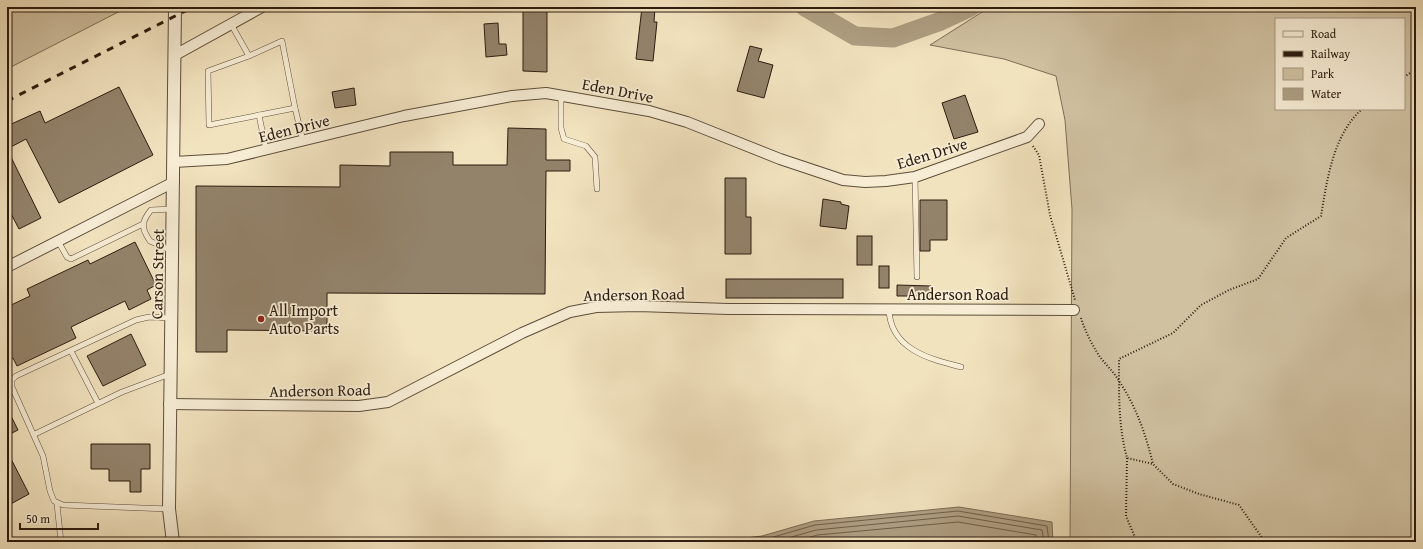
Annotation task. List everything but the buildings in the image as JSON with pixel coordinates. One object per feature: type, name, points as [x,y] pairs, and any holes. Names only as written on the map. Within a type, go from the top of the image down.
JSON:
[{"type":"street","name":"Carson Street","points":[[173,542],[169,509],[169,404],[171,374],[174,209],[175,7]]},
{"type":"street","points":[[175,55],[262,7]]},
{"type":"street","name":"Eden Drive","points":[[174,162],[228,159],[404,116],[512,96],[546,93],[649,111],[687,122],[780,159],[843,180],[886,181],[915,176],[1027,137],[1039,124]]},
{"type":"street","points":[[7,267],[174,182]]},
{"type":"street","name":"Anderson Road","points":[[169,404],[359,406],[388,402],[522,333],[570,312],[596,307],[638,306],[728,309],[888,308],[1076,310]]},
{"type":"lane","points":[[231,24],[249,56]]},
{"type":"lane","points":[[295,108],[209,125],[208,71],[249,56],[282,40],[303,141]]},
{"type":"lane","points":[[561,95],[561,128],[564,139],[586,146],[595,157],[597,190]]},
{"type":"lane","points":[[259,115],[266,150]]},
{"type":"lane","points":[[915,176],[916,277]]},
{"type":"lane","points":[[173,251],[150,241],[143,224],[144,218],[151,210],[174,209]]},
{"type":"lane","points":[[58,241],[67,257],[71,258],[143,224]]},
{"type":"lane","points":[[888,308],[889,322],[902,344],[931,360],[961,367]]},
{"type":"lane","points":[[61,542],[58,504],[51,496],[47,469],[35,434],[12,387],[12,380],[16,376],[136,320],[149,317],[172,318]]},
{"type":"lane","points":[[71,350],[98,403]]},
{"type":"lane","points":[[35,434],[98,403],[146,382],[171,374]]},
{"type":"lane","points":[[58,504],[169,509]]},
{"type":"path","points":[[1405,76],[1416,69]]},
{"type":"path","points":[[1137,542],[1126,516],[1127,458],[1122,441],[1119,418],[1119,359],[1172,333],[1201,306],[1228,290],[1258,279],[1286,238],[1321,216],[1327,180],[1340,141],[1354,116],[1361,110]]},
{"type":"path","points":[[1027,137],[1039,155],[1050,215],[1076,310],[1084,329],[1099,356],[1119,381],[1146,434],[1153,464],[1172,484],[1199,494],[1240,505],[1265,542]]},
{"type":"path","points":[[1127,458],[1153,464]]},
{"type":"green space","points":[[7,7],[128,7],[7,69]]},
{"type":"green space","points":[[990,7],[1416,7],[1416,542],[1070,542],[1072,209],[1065,120],[1056,76],[1004,59],[930,45]]},
{"type":"water","points":[[959,507],[1052,522],[1053,542],[714,542],[762,536],[814,521]]},
{"type":"waterway","points":[[805,7],[855,36],[893,38],[941,21],[971,7]]},
{"type":"railway","points":[[7,101],[193,7]]},
{"type":"place","name":"All Import Auto Parts","points":[[261,319]]}]
